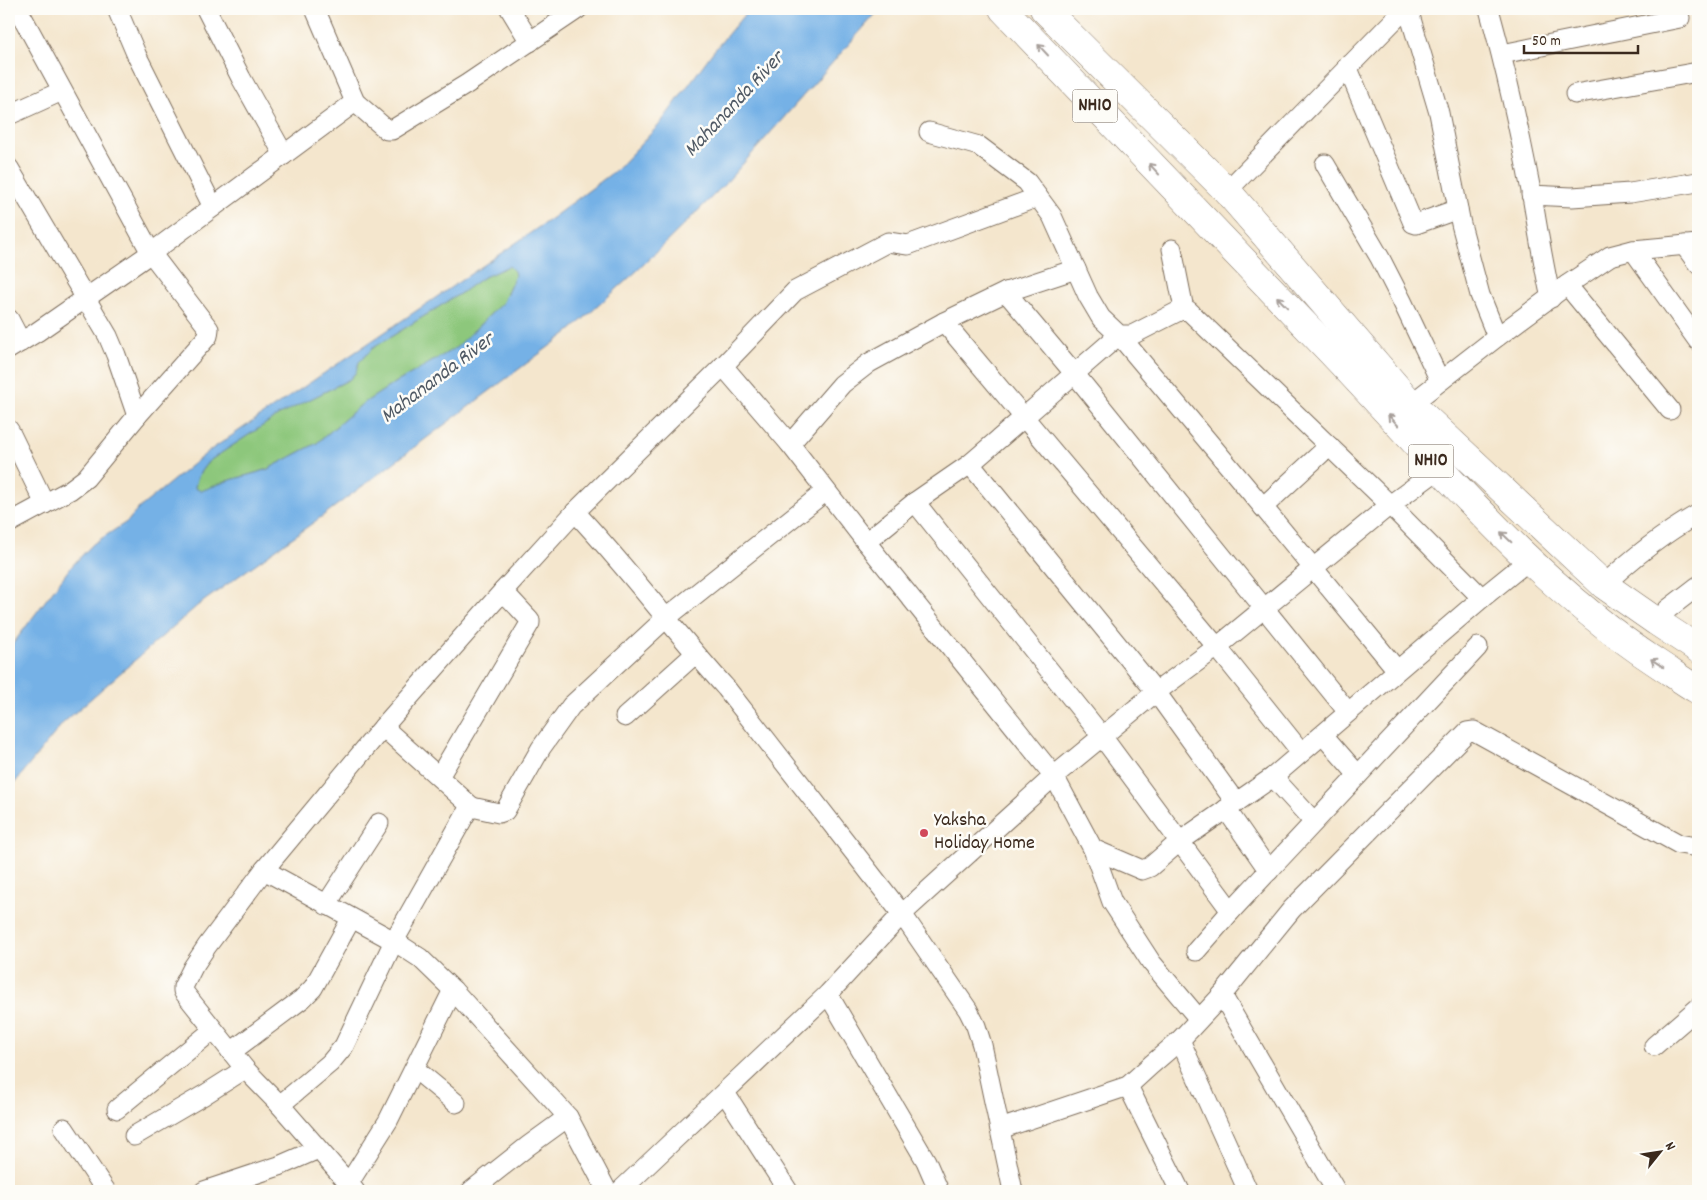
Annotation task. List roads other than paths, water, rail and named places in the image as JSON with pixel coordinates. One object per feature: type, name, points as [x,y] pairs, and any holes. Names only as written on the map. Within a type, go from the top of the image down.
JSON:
[{"type":"highway","name":"NH10","points":[[1003,9],[1333,354],[1439,469],[1529,560],[1606,628],[1698,690]]},
{"type":"highway","points":[[1044,9],[1227,191],[1411,404],[1604,585],[1698,649]]},
{"type":"street","points":[[9,523],[70,490],[86,478],[136,416],[210,332],[151,253],[18,9]]},
{"type":"street","points":[[117,9],[137,56],[213,207]]},
{"type":"street","points":[[206,9],[241,78],[284,155]]},
{"type":"street","points":[[315,9],[355,102],[387,130],[396,129],[578,9]]},
{"type":"street","points":[[510,9],[530,42]]},
{"type":"street","points":[[1227,191],[1406,9],[1439,113],[1458,209],[1480,295],[1496,337]]},
{"type":"street","points":[[1489,9],[1502,54],[1532,195],[1551,298]]},
{"type":"street","points":[[1502,54],[1680,18],[1675,9]]},
{"type":"street","points":[[1348,66],[1413,223],[1416,224],[1458,209]]},
{"type":"street","points":[[1575,94],[1698,72]]},
{"type":"street","points":[[9,115],[62,91]]},
{"type":"street","points":[[9,319],[15,345],[151,253],[355,102]]},
{"type":"street","points":[[929,132],[979,146],[1027,182],[1052,216],[1088,296],[1101,318],[1119,335],[1263,506],[1397,670]]},
{"type":"street","points":[[1325,164],[1384,267],[1440,381]]},
{"type":"street","points":[[9,168],[113,345],[136,416]]},
{"type":"street","points":[[1532,195],[1572,197],[1630,193],[1698,182]]},
{"type":"street","points":[[452,990],[415,1069],[352,1187],[280,1105],[245,1069],[183,991],[183,987],[206,946],[264,870],[383,727],[575,512],[793,294],[888,242],[908,245],[1038,197]]},
{"type":"street","points":[[1411,404],[1496,337],[1566,285],[1610,256],[1633,250],[1691,245],[1698,264]]},
{"type":"street","points":[[1172,249],[1184,309]]},
{"type":"street","points":[[1633,250],[1698,341]]},
{"type":"street","points":[[790,444],[842,384],[869,363],[944,322],[1006,292],[1076,269]]},
{"type":"street","points":[[1566,285],[1670,410]]},
{"type":"street","points":[[1006,292],[1074,373],[1348,712]]},
{"type":"street","points":[[866,542],[914,502],[970,464],[1119,335],[1132,335],[1184,309]]},
{"type":"street","points":[[1184,309],[1189,311],[1390,504],[1482,598]]},
{"type":"street","points":[[944,322],[1217,647],[1302,752]]},
{"type":"street","points":[[723,366],[790,444],[866,542],[1054,776],[1093,849],[1112,902],[1151,962],[1199,1019]]},
{"type":"street","points":[[9,430],[45,504]]},
{"type":"street","points":[[1263,506],[1329,446]]},
{"type":"street","points":[[970,464],[1156,692],[1231,806],[1269,871]]},
{"type":"street","points":[[620,1191],[828,994],[902,914],[1054,776],[1156,692],[1217,647],[1390,504],[1439,469]]},
{"type":"street","points":[[383,727],[472,807],[499,813],[505,811],[541,748],[571,706],[666,618],[826,491]]},
{"type":"street","points":[[914,502],[1102,735],[1231,911]]},
{"type":"street","points":[[575,512],[609,548],[695,654],[726,688],[902,914],[968,1010],[982,1045],[1013,1191]]},
{"type":"street","points":[[1604,585],[1634,556],[1676,526],[1698,514]]},
{"type":"street","points":[[1093,849],[1142,870],[1150,867],[1179,842],[1273,777],[1529,560]]},
{"type":"street","points":[[1657,622],[1668,609],[1698,586]]},
{"type":"street","points":[[439,777],[530,623],[530,620],[503,591]]},
{"type":"street","points":[[1196,952],[1231,911],[1478,647]]},
{"type":"street","points":[[625,717],[695,654]]},
{"type":"street","points":[[1000,1129],[1128,1086],[1180,1040],[1222,995],[1292,908],[1467,732],[1474,730],[1679,844],[1698,846]]},
{"type":"street","points":[[1323,735],[1358,775]]},
{"type":"street","points":[[1273,777],[1314,822]]},
{"type":"street","points":[[280,1105],[330,1063],[344,1046],[394,941],[469,808],[472,807]]},
{"type":"street","points":[[326,905],[378,824]]},
{"type":"street","points":[[264,870],[394,941],[420,958],[452,990],[568,1117],[607,1191]]},
{"type":"street","points":[[231,1052],[302,999],[313,988],[351,919]]},
{"type":"street","points":[[828,994],[926,1161],[939,1191]]},
{"type":"street","points":[[1222,995],[1336,1191]]},
{"type":"street","points":[[1654,1046],[1698,1008]]},
{"type":"street","points":[[118,1108],[213,1030]]},
{"type":"street","points":[[1180,1040],[1248,1191]]},
{"type":"street","points":[[134,1136],[245,1069]]},
{"type":"street","points":[[415,1069],[456,1103]]},
{"type":"street","points":[[1128,1086],[1180,1191]]},
{"type":"street","points":[[725,1093],[788,1191]]},
{"type":"street","points":[[471,1191],[568,1117]]},
{"type":"street","points":[[64,1128],[106,1191]]},
{"type":"street","points":[[204,1191],[279,1166],[318,1149]]},
{"type":"water","name":"Mahananda River","points":[[749,9],[880,9],[725,184],[639,269],[570,331],[317,520],[197,606],[63,723],[9,790],[9,649],[70,568],[93,544],[128,521],[138,509],[209,451],[552,218],[616,170],[659,125],[712,53]],"holes":[[[509,266],[514,271],[515,276],[503,302],[457,347],[361,405],[317,443],[266,470],[227,481],[201,491],[195,488],[200,473],[209,461],[279,415],[350,379],[356,372],[359,362],[373,348],[482,278]]]},
{"type":"place","name":"Yaksha Holiday Home","points":[[924,833]]}]
